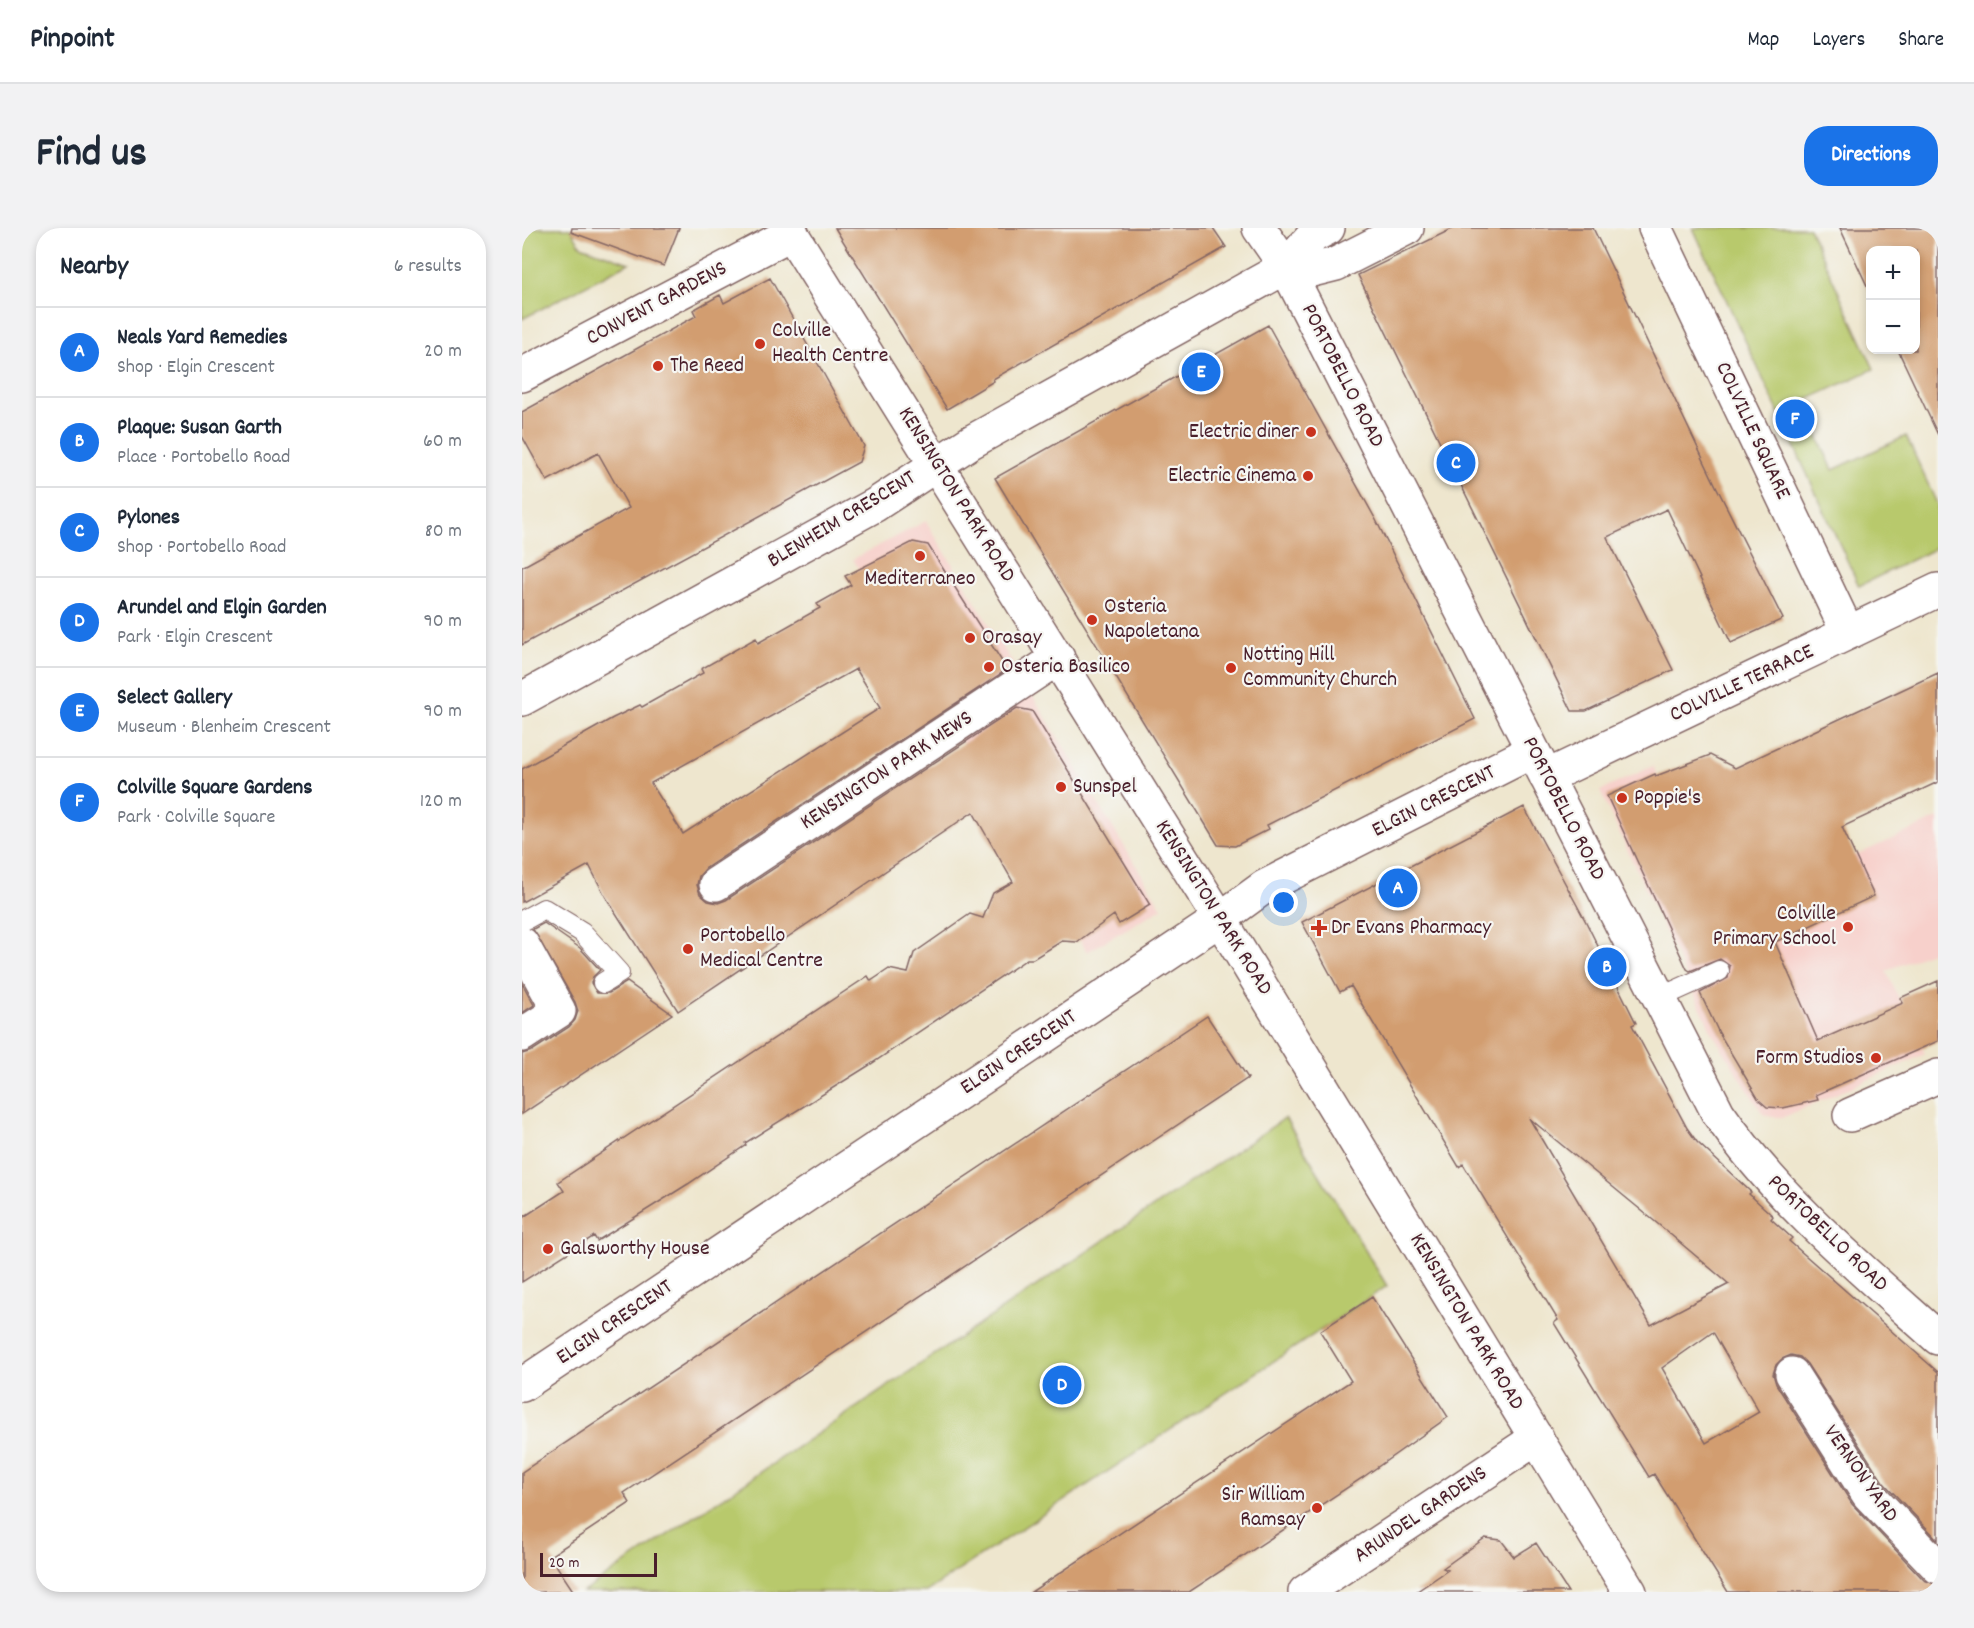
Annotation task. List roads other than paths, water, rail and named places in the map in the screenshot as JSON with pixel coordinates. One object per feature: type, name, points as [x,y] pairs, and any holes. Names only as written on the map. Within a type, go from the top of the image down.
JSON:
[{"type":"street","name":"PORTOBELLO ROAD","points":[[1259,228],[1287,267],[1718,1113],[1765,1174],[1812,1225],[1938,1338]]},
{"type":"street","points":[[1287,267],[1313,236],[1328,228]]},
{"type":"street","points":[[1287,267],[1312,270],[1336,264],[1407,228]]},
{"type":"street","name":"COLVILLE SQUARE","points":[[1655,228],[1848,633]]},
{"type":"street","name":"CONVENT GARDENS","points":[[522,375],[790,231]]},
{"type":"street","name":"KENSINGTON PARK ROAD","points":[[790,231],[1220,919],[1630,1592]]},
{"type":"street","name":"BLENHEIM CRESCENT","points":[[522,699],[875,505],[936,464],[1287,267]]},
{"type":"street","name":"COLVILLE TERRACE","points":[[1540,764],[1848,633],[1938,590]]},
{"type":"street","name":"KENSINGTON PARK MEWS","points":[[716,884],[1058,658]]},
{"type":"street","name":"ELGIN CRESCENT","points":[[522,1385],[1220,919],[1264,887],[1540,764]]},
{"type":"street","points":[[522,944],[567,1006],[522,1035]]},
{"type":"street","points":[[1850,1115],[1938,1076]]},
{"type":"street","name":"VERNON YARD","points":[[1792,1374],[1868,1494],[1938,1567]]},
{"type":"street","name":"ARUNDEL GARDENS","points":[[1305,1592],[1537,1438]]},
{"type":"lane","points":[[522,921],[544,909],[582,932],[619,973],[603,983]]},
{"type":"lane","points":[[1659,998],[1719,971]]},
{"type":"place","name":"Colville Health Centre","points":[[760,344]]},
{"type":"place","name":"The Reed","points":[[658,366]]},
{"type":"place","name":"Select Gallery","points":[[1201,372]]},
{"type":"place","name":"Colville Square Gardens","points":[[1795,419]]},
{"type":"place","name":"Electric diner","points":[[1311,432]]},
{"type":"place","name":"Pylones","points":[[1456,463]]},
{"type":"place","name":"Electric Cinema","points":[[1308,476]]},
{"type":"place","name":"Mediterraneo","points":[[920,556]]},
{"type":"place","name":"Osteria Napoletana","points":[[1092,620]]},
{"type":"place","name":"Orasay","points":[[970,638]]},
{"type":"place","name":"Osteria Basilico","points":[[989,667]]},
{"type":"place","name":"Notting Hill Community Church","points":[[1231,668]]},
{"type":"place","name":"Sunspel","points":[[1061,787]]},
{"type":"place","name":"Poppie's","points":[[1622,798]]},
{"type":"place","name":"Neals Yard Remedies","points":[[1398,888]]},
{"type":"place","name":"Colville Primary School","points":[[1848,927]]},
{"type":"place","name":"Dr Evans Pharmacy","points":[[1319,928]]},
{"type":"place","name":"Portobello Medical Centre","points":[[688,949]]},
{"type":"place","name":"Plaque: Susan Garth","points":[[1607,967]]},
{"type":"place","name":"Form Studios","points":[[1876,1058]]},
{"type":"place","name":"Galsworthy House","points":[[548,1249]]},
{"type":"place","name":"Arundel and Elgin Garden","points":[[1062,1385]]},
{"type":"place","name":"Sir William Ramsay","points":[[1317,1508]]}]
